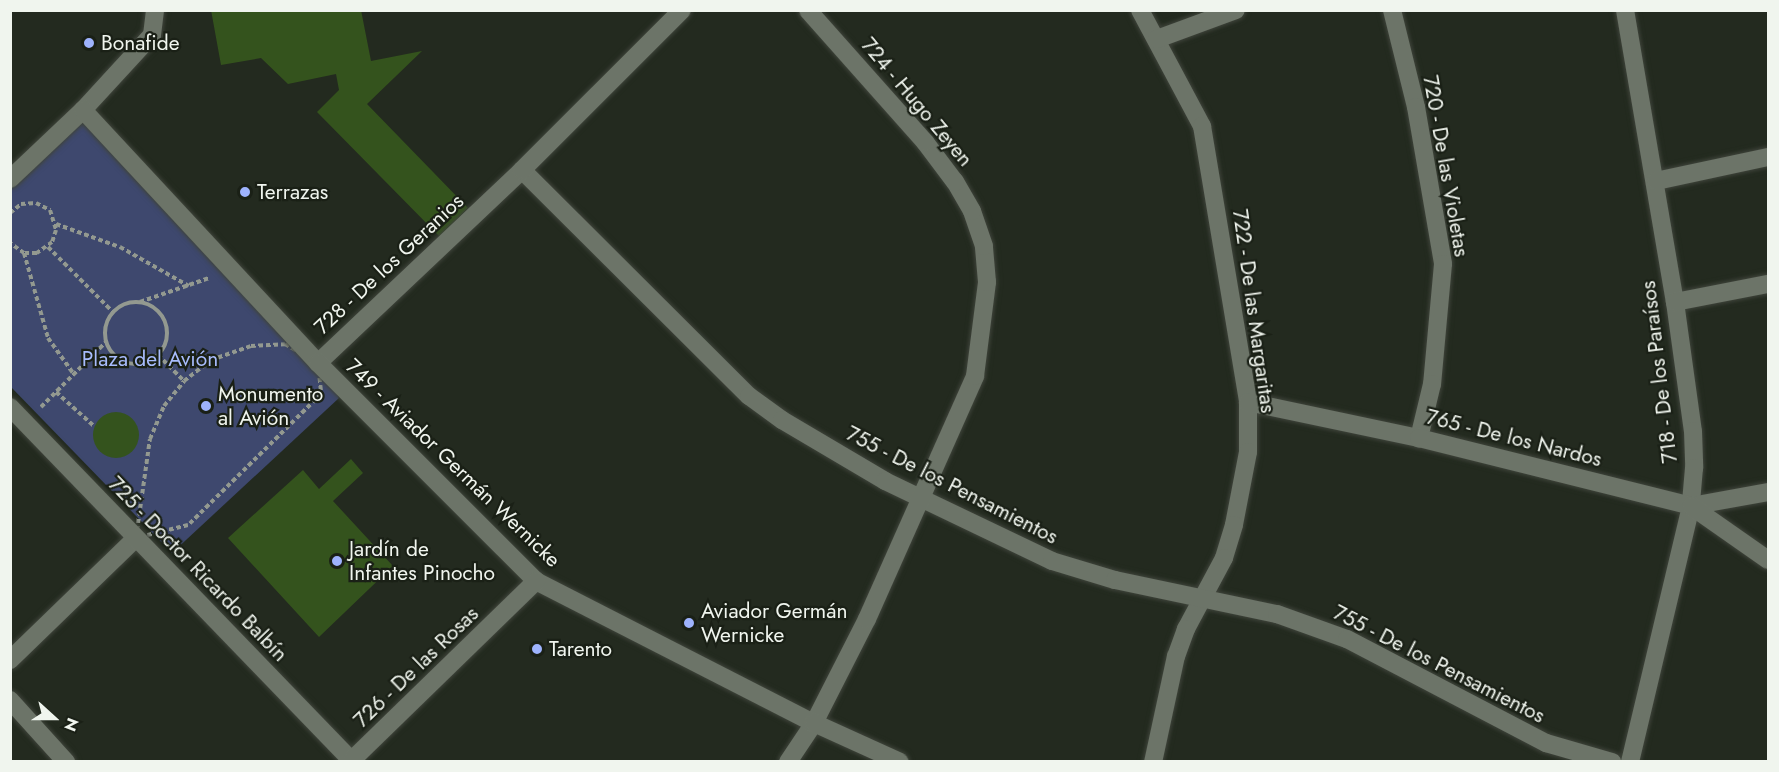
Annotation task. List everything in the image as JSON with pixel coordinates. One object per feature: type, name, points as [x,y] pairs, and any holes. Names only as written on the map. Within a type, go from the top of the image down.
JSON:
[{"type":"street","points":[[10,179],[83,110],[152,35],[154,10]]},
{"type":"street","name":"728 - De los Geranios","points":[[318,363],[522,170],[682,10]]},
{"type":"street","name":"724 - Hugo Zeyen","points":[[788,762],[814,723],[923,500],[975,376],[985,316],[984,246],[972,211],[926,142],[808,10]]},
{"type":"street","name":"722 - De las Margaritas","points":[[1140,10],[1202,126],[1248,402],[1248,452],[1234,525],[1224,558],[1202,598],[1176,656],[1153,762]]},
{"type":"street","points":[[1157,39],[1236,10]]},
{"type":"street","name":"720 - De las Violetas","points":[[1392,10],[1416,107],[1443,264],[1431,384],[1419,438]]},
{"type":"street","name":"718 - De los Paraísos","points":[[1625,10],[1656,181],[1693,431],[1691,506],[1630,762]]},
{"type":"street","name":"749 - Aviador Germán Wernicke","points":[[83,110],[318,363],[536,581],[814,723],[900,762]]},
{"type":"street","points":[[1656,181],[1768,157]]},
{"type":"street","name":"755 - De los Pensamientos","points":[[522,170],[749,396],[782,420],[923,500],[1052,561],[1277,614],[1347,639],[1546,743],[1612,762]]},
{"type":"street","points":[[1674,302],[1768,284]]},
{"type":"street","name":"765 - De los Nardos","points":[[1248,402],[1419,438],[1691,506],[1768,492]]},
{"type":"street","name":"725 - Doctor Ricardo Balbín","points":[[10,407],[352,761]]},
{"type":"street","points":[[1691,506],[1768,560]]},
{"type":"street","points":[[10,660],[136,538]]},
{"type":"street","name":"726 - De las Rosas","points":[[352,761],[536,581]]},
{"type":"street","points":[[10,700],[66,762]]},
{"type":"path","points":[[10,213],[15,208],[29,202],[44,206],[56,224],[120,247],[189,286]]},
{"type":"path","points":[[10,203],[15,208]]},
{"type":"path","points":[[10,243],[24,253],[37,253],[48,247],[56,224]]},
{"type":"path","points":[[48,247],[113,312]]},
{"type":"path","points":[[24,253],[48,338],[73,373]]},
{"type":"path","points":[[139,302],[157,310],[166,327],[158,355],[150,361],[129,364],[111,352],[106,342],[105,332],[113,312],[121,306],[189,286],[230,269]]},
{"type":"path","points":[[35,413],[106,342]]},
{"type":"path","points":[[136,538],[150,439],[165,406],[184,381],[211,360],[251,346],[285,344],[318,363]]},
{"type":"path","points":[[158,355],[184,381]]},
{"type":"path","name":"728 - De los Geranios","points":[[136,538],[188,525],[321,394],[318,363]]},
{"type":"path","points":[[56,392],[94,427]]},
{"type":"green space","name":"Plaza del Avión","points":[[87,111],[318,363],[339,398],[172,553],[11,387],[11,184]]},
{"type":"building","points":[[211,10],[361,10],[371,61],[422,51],[367,104],[468,208],[439,236],[317,112],[339,90],[336,74],[288,84],[261,58],[221,65]]},
{"type":"building","points":[[116,412],[132,419],[139,435],[132,451],[116,458],[100,451],[93,435],[100,419]]},
{"type":"building","points":[[351,459],[363,473],[333,501],[393,566],[319,637],[228,538],[303,470],[319,489]]},
{"type":"place","name":"Bonafide","points":[[89,43]]},
{"type":"place","name":"Terrazas","points":[[245,192]]},
{"type":"place","name":"Monumento al Avión","points":[[206,406]]},
{"type":"place","name":"Jardín de Infantes Pinocho","points":[[337,561]]},
{"type":"place","name":"Aviador Germán Wernicke","points":[[689,623]]},
{"type":"place","name":"Tarento","points":[[537,649]]}]
